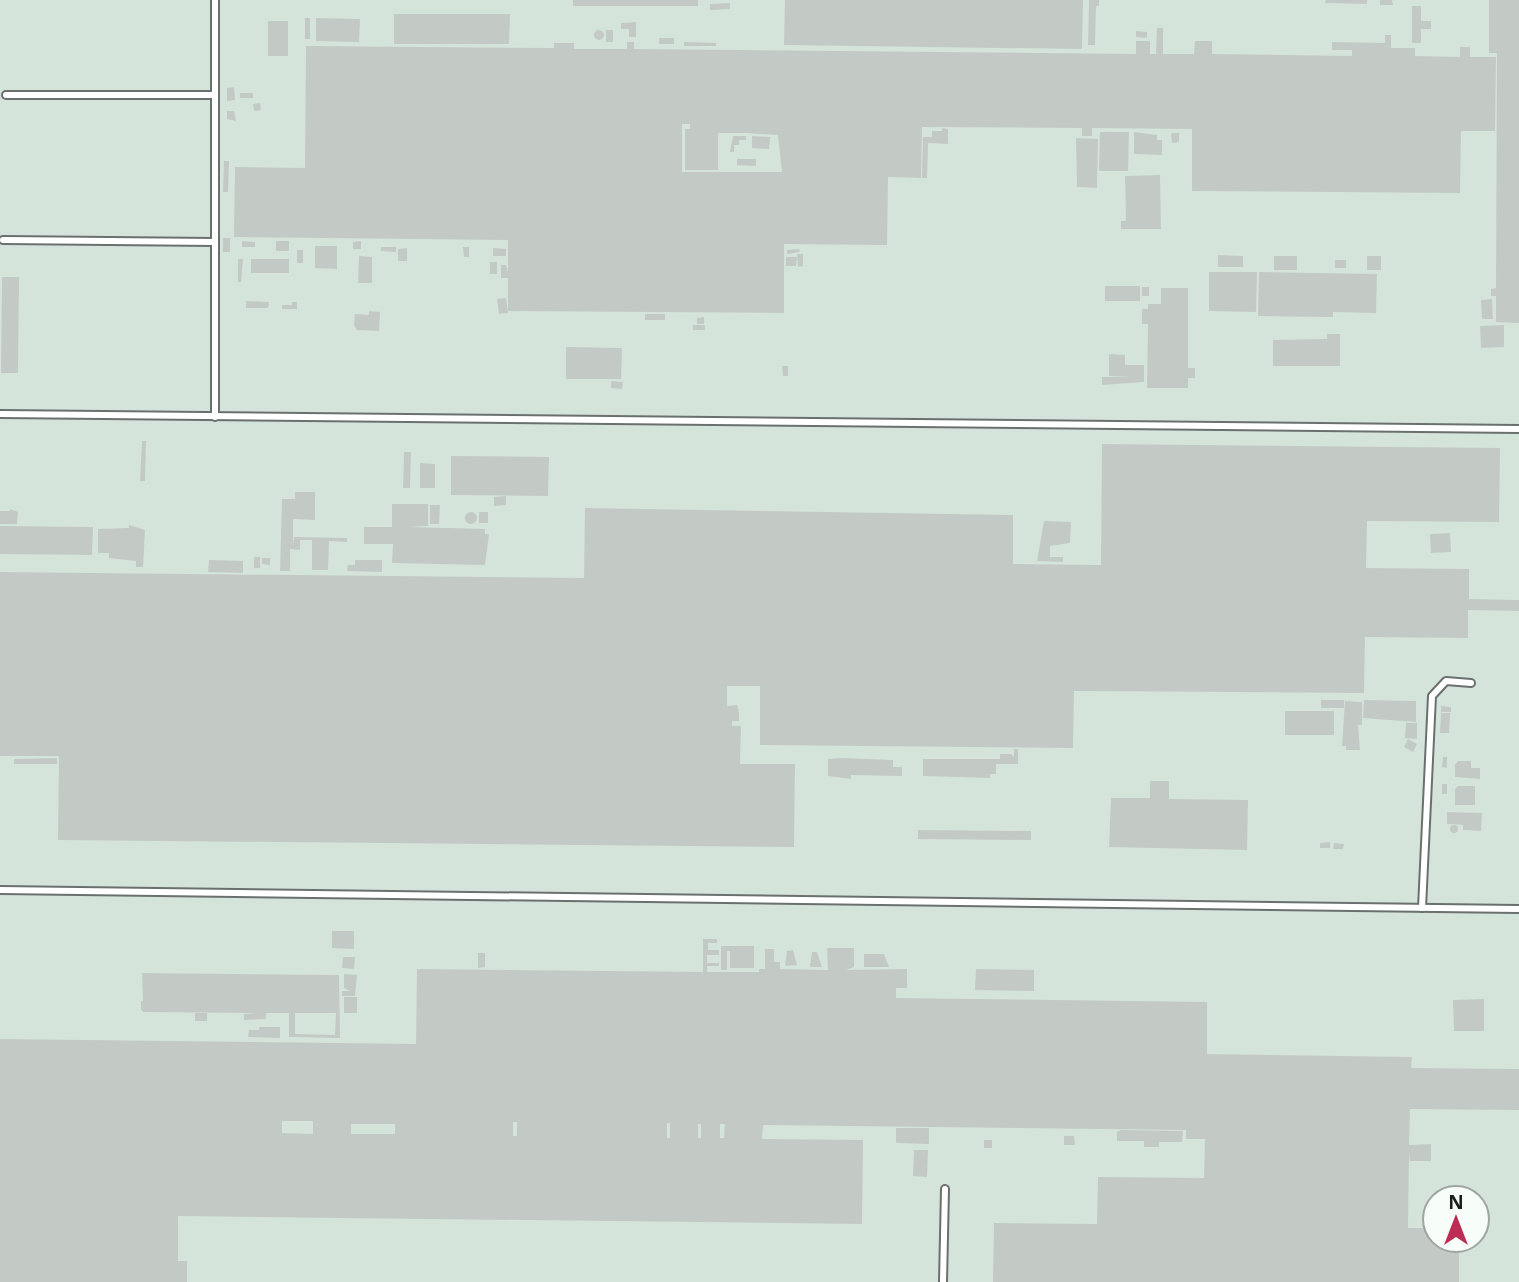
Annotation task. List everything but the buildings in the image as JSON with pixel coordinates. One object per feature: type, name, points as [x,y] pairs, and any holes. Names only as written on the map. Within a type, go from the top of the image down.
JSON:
[{"type":"lane","points":[[215,0],[215,417]]},
{"type":"lane","points":[[6,95],[215,95]]},
{"type":"lane","points":[[3,240],[215,242]]},
{"type":"lane","points":[[0,414],[1519,429]]},
{"type":"lane","points":[[1422,908],[1432,696],[1446,681],[1471,682]]},
{"type":"lane","points":[[0,890],[1519,909]]},
{"type":"lane","points":[[943,1282],[945,1189]]},
{"type":"shaded area","points":[[0,0],[1519,0],[1519,1282],[0,1282]]}]
